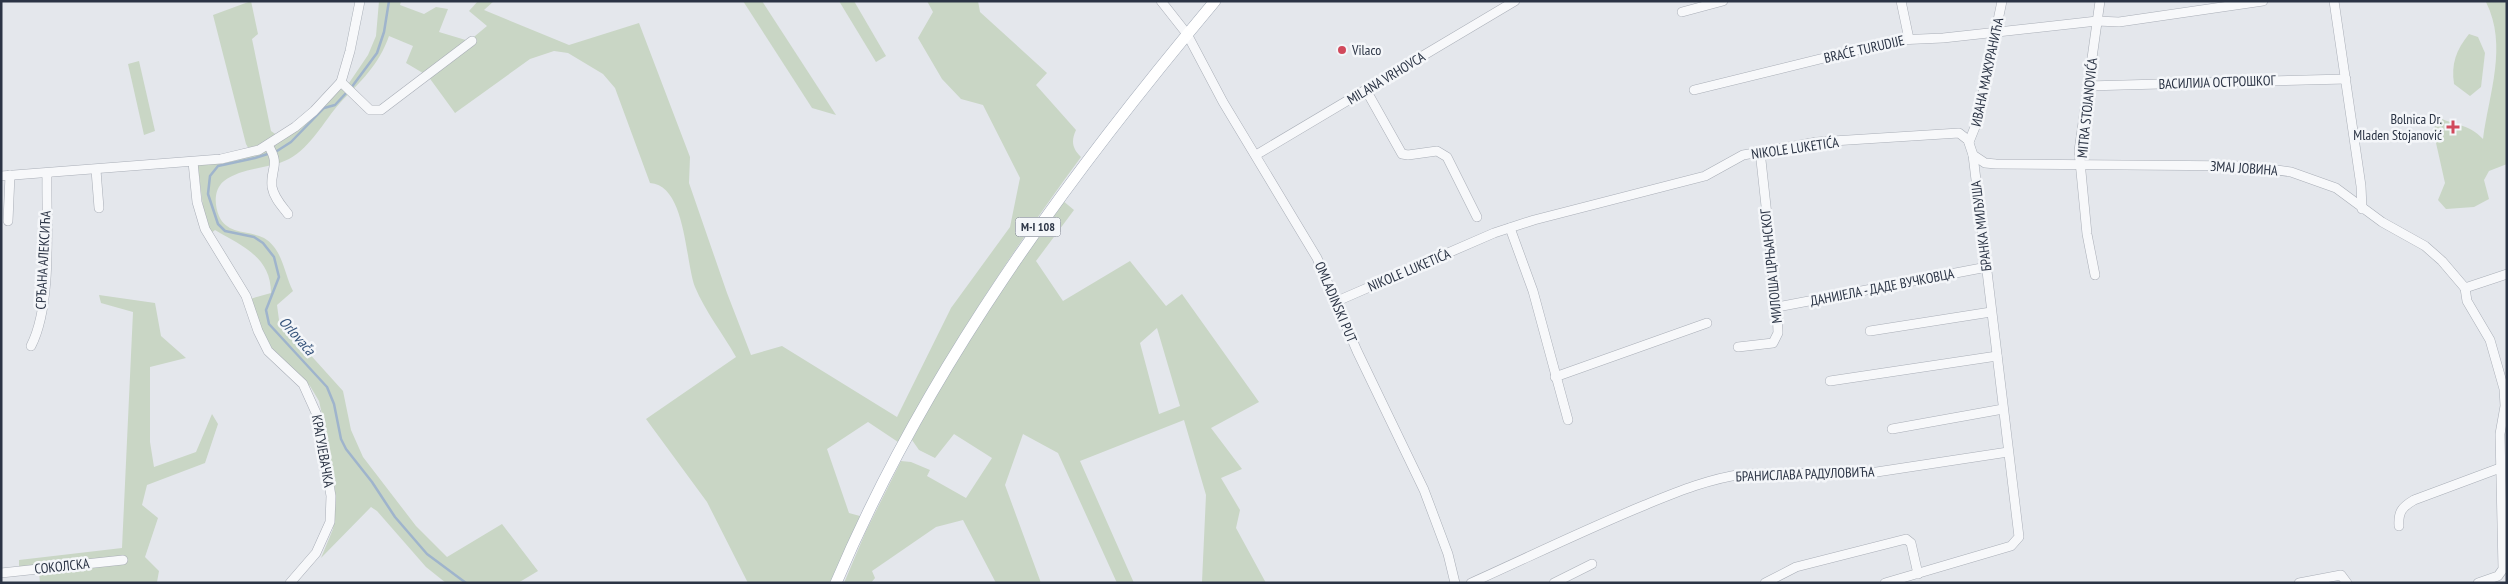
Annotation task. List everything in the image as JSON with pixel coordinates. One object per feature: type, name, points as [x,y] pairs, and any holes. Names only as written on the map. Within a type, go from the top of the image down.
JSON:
[{"type":"main road","name":"M-I 108","points":[[836,583],[917,417],[971,327],[1062,192],[1215,1]]},
{"type":"street","points":[[8,221],[6,175],[193,162],[242,155],[270,148],[314,111],[341,82],[350,51],[360,1]]},
{"type":"street","name":"OMLADINSKI PUT","points":[[1161,1],[1187,34],[1223,102],[1310,244],[1335,302],[1424,490],[1448,554],[1455,583]]},
{"type":"street","name":"MILANA VRHOVCA","points":[[1256,154],[1515,1]]},
{"type":"street","points":[[1682,12],[1723,1]]},
{"type":"street","points":[[1901,1],[1909,39]]},
{"type":"street","name":"ИВАНА МАЖУРАНИЋА","points":[[1969,142],[1978,122],[2002,1]]},
{"type":"street","name":"MITRA STOJANOVIĆA","points":[[2095,275],[2087,234],[2079,151],[2100,1]]},
{"type":"street","name":"BRAĆE TURUDIJE","points":[[1694,90],[1909,39],[1943,38],[2097,21],[2119,22],[2263,1]]},
{"type":"street","points":[[2334,1],[2361,186],[2362,209]]},
{"type":"street","points":[[341,82],[370,110],[381,110],[472,41]]},
{"type":"street","name":"ВАСИЛИЈА ОСТРОШКОГ","points":[[2087,86],[2346,78]]},
{"type":"street","points":[[1366,90],[1402,154],[1408,155],[1437,151],[1447,157],[1477,217]]},
{"type":"street","name":"NIKOLE LUKETIĆA","points":[[1335,302],[1510,228],[1705,176],[1743,155],[1817,142],[1950,132],[1959,133],[1969,142]]},
{"type":"street","name":"БРАНКА МИЉУША","points":[[1918,574],[2011,546],[2019,537],[1973,155],[1969,142]]},
{"type":"street","points":[[270,148],[275,160],[272,188],[277,200],[288,214]]},
{"type":"street","name":"МИЛОША ЦРЊАНСКОГ","points":[[1738,346],[1773,343],[1778,333],[1777,307],[1760,152]]},
{"type":"street","name":"ЗМАЈ ЈОВИНА","points":[[1973,155],[1984,163],[2080,166],[2248,166],[2291,172],[2336,188],[2362,209],[2425,246],[2442,261],[2465,288]]},
{"type":"street","name":"КРАГУЈЕВАЧКА","points":[[193,162],[197,202],[205,229],[246,296],[258,331],[268,351],[303,384],[317,414],[331,496],[330,522],[316,553],[290,583]]},
{"type":"street","points":[[96,170],[99,208]]},
{"type":"street","name":"СРЂАНА АЛЕКСИЋА","points":[[31,346],[40,323],[45,276],[47,173]]},
{"type":"street","points":[[1510,228],[1533,291],[1568,420]]},
{"type":"street","name":"ДАНИЈЕЛА - ДАДЕ ВУЧКОВЦА","points":[[1777,307],[1986,267]]},
{"type":"street","points":[[2478,583],[2498,576],[2504,576],[2500,434],[2505,406],[2504,389],[2490,340],[2467,301],[2465,288],[2507,274]]},
{"type":"street","points":[[1870,331],[1991,312]]},
{"type":"street","points":[[1555,377],[1706,323]]},
{"type":"street","points":[[1830,381],[1997,356]]},
{"type":"street","points":[[1892,429],[2003,409]]},
{"type":"street","name":"БРАНИСЛАВА РАДУЛОВИЋА","points":[[1471,583],[1582,531],[1687,488],[1722,477],[1743,474],[1870,473],[2008,452]]},
{"type":"street","points":[[2399,526],[2398,515],[2403,506],[2414,500],[2500,468]]},
{"type":"street","points":[[1765,583],[1796,568],[1906,539],[1910,543],[1918,574],[1885,583]]},
{"type":"street","name":"СОКОЛСКА","points":[[1,572],[123,560]]},
{"type":"street","points":[[1554,583],[1592,564]]},
{"type":"street","points":[[2299,583],[2340,575],[2347,583]]},
{"type":"green space","points":[[251,1],[258,34],[252,39],[271,131],[281,138],[332,93],[349,83],[368,55],[376,36],[379,1],[401,1],[400,5],[424,14],[436,7],[448,9],[439,32],[469,41],[487,26],[469,11],[478,1],[494,1],[484,10],[569,45],[639,23],[690,157],[689,183],[727,293],[751,355],[782,346],[897,417],[951,308],[1010,227],[1020,178],[983,105],[961,99],[942,79],[918,38],[933,12],[927,1],[978,1],[980,12],[1047,73],[1036,85],[1076,130],[1073,144],[1081,157],[985,296],[940,368],[898,442],[868,422],[827,449],[849,513],[860,516],[831,583],[748,583],[707,502],[646,419],[736,357],[699,296],[695,287],[677,210],[671,196],[662,187],[650,183],[615,88],[603,74],[568,53],[554,51],[530,59],[455,113],[428,76],[406,63],[413,46],[389,36],[380,56],[368,72],[297,154],[273,165],[231,176],[218,188],[216,207],[219,216],[227,226],[264,238],[279,255],[293,291],[277,305],[279,320],[343,391],[351,430],[363,457],[416,526],[447,557],[502,524],[538,571],[518,583],[446,583],[426,567],[377,511],[371,507],[321,558],[333,529],[336,500],[333,475],[323,440],[324,423],[319,401],[310,386],[272,350],[263,337],[250,299],[271,293],[270,281],[266,270],[260,261],[245,247],[215,230],[210,234],[205,222],[197,160],[250,151],[246,144],[213,15]]},
{"type":"green space","points":[[743,1],[762,1],[836,115],[812,108]]},
{"type":"green space","points":[[839,1],[854,1],[886,56],[876,62]]},
{"type":"green space","points":[[2472,1],[2507,1],[2507,164],[2489,171],[2484,180],[2489,199],[2474,207],[2446,209],[2438,200],[2445,183],[2434,134],[2436,116],[2466,127],[2483,139],[2495,70],[2496,36],[2492,19],[2486,2]]},
{"type":"green space","points":[[2469,34],[2478,37],[2485,53],[2481,87],[2470,96],[2454,84],[2453,77],[2456,58]]},
{"type":"green space","points":[[139,61],[155,131],[144,135],[128,64]]},
{"type":"green space","points":[[1062,200],[1074,210],[1036,261],[1063,301],[1130,261],[1166,306],[1182,294],[1259,402],[1211,428],[1242,469],[1221,478],[1240,510],[1236,528],[1266,583],[1202,582],[1206,495],[1184,420],[1080,461],[1134,583],[1117,583],[1058,453],[1023,434],[1005,485],[1041,583],[996,583],[963,520],[936,527],[872,571],[875,578],[871,583],[844,583],[866,531],[901,461],[911,462],[930,470],[927,476],[966,498],[992,458],[954,434],[935,458],[919,450],[912,440],[965,348]],"holes":[[[1157,328],[1180,406],[1159,414],[1140,343]]]},
{"type":"green space","points":[[99,295],[155,303],[161,336],[186,358],[150,367],[150,442],[154,467],[196,452],[212,414],[218,424],[205,463],[147,485],[142,505],[158,518],[145,557],[159,571],[157,582],[40,583],[39,572],[19,566],[19,560],[122,548],[133,312],[101,303]]},
{"type":"waterway","name":"Orlovača","points":[[351,88],[377,53],[384,32],[389,1]]},
{"type":"waterway","name":"Orlovača","points":[[347,92],[335,105],[324,108],[291,142],[277,151],[218,166],[210,176],[208,194],[218,224],[225,231],[254,237],[263,243],[274,257],[279,277],[266,310],[269,324],[327,387],[334,404],[341,439],[346,449],[372,482],[395,517],[427,554],[466,583]]},
{"type":"place","name":"Vilaco","points":[[1342,50]]},
{"type":"place","name":"Bolnica Dr. Mladen Stojanović","points":[[2453,127]]}]
